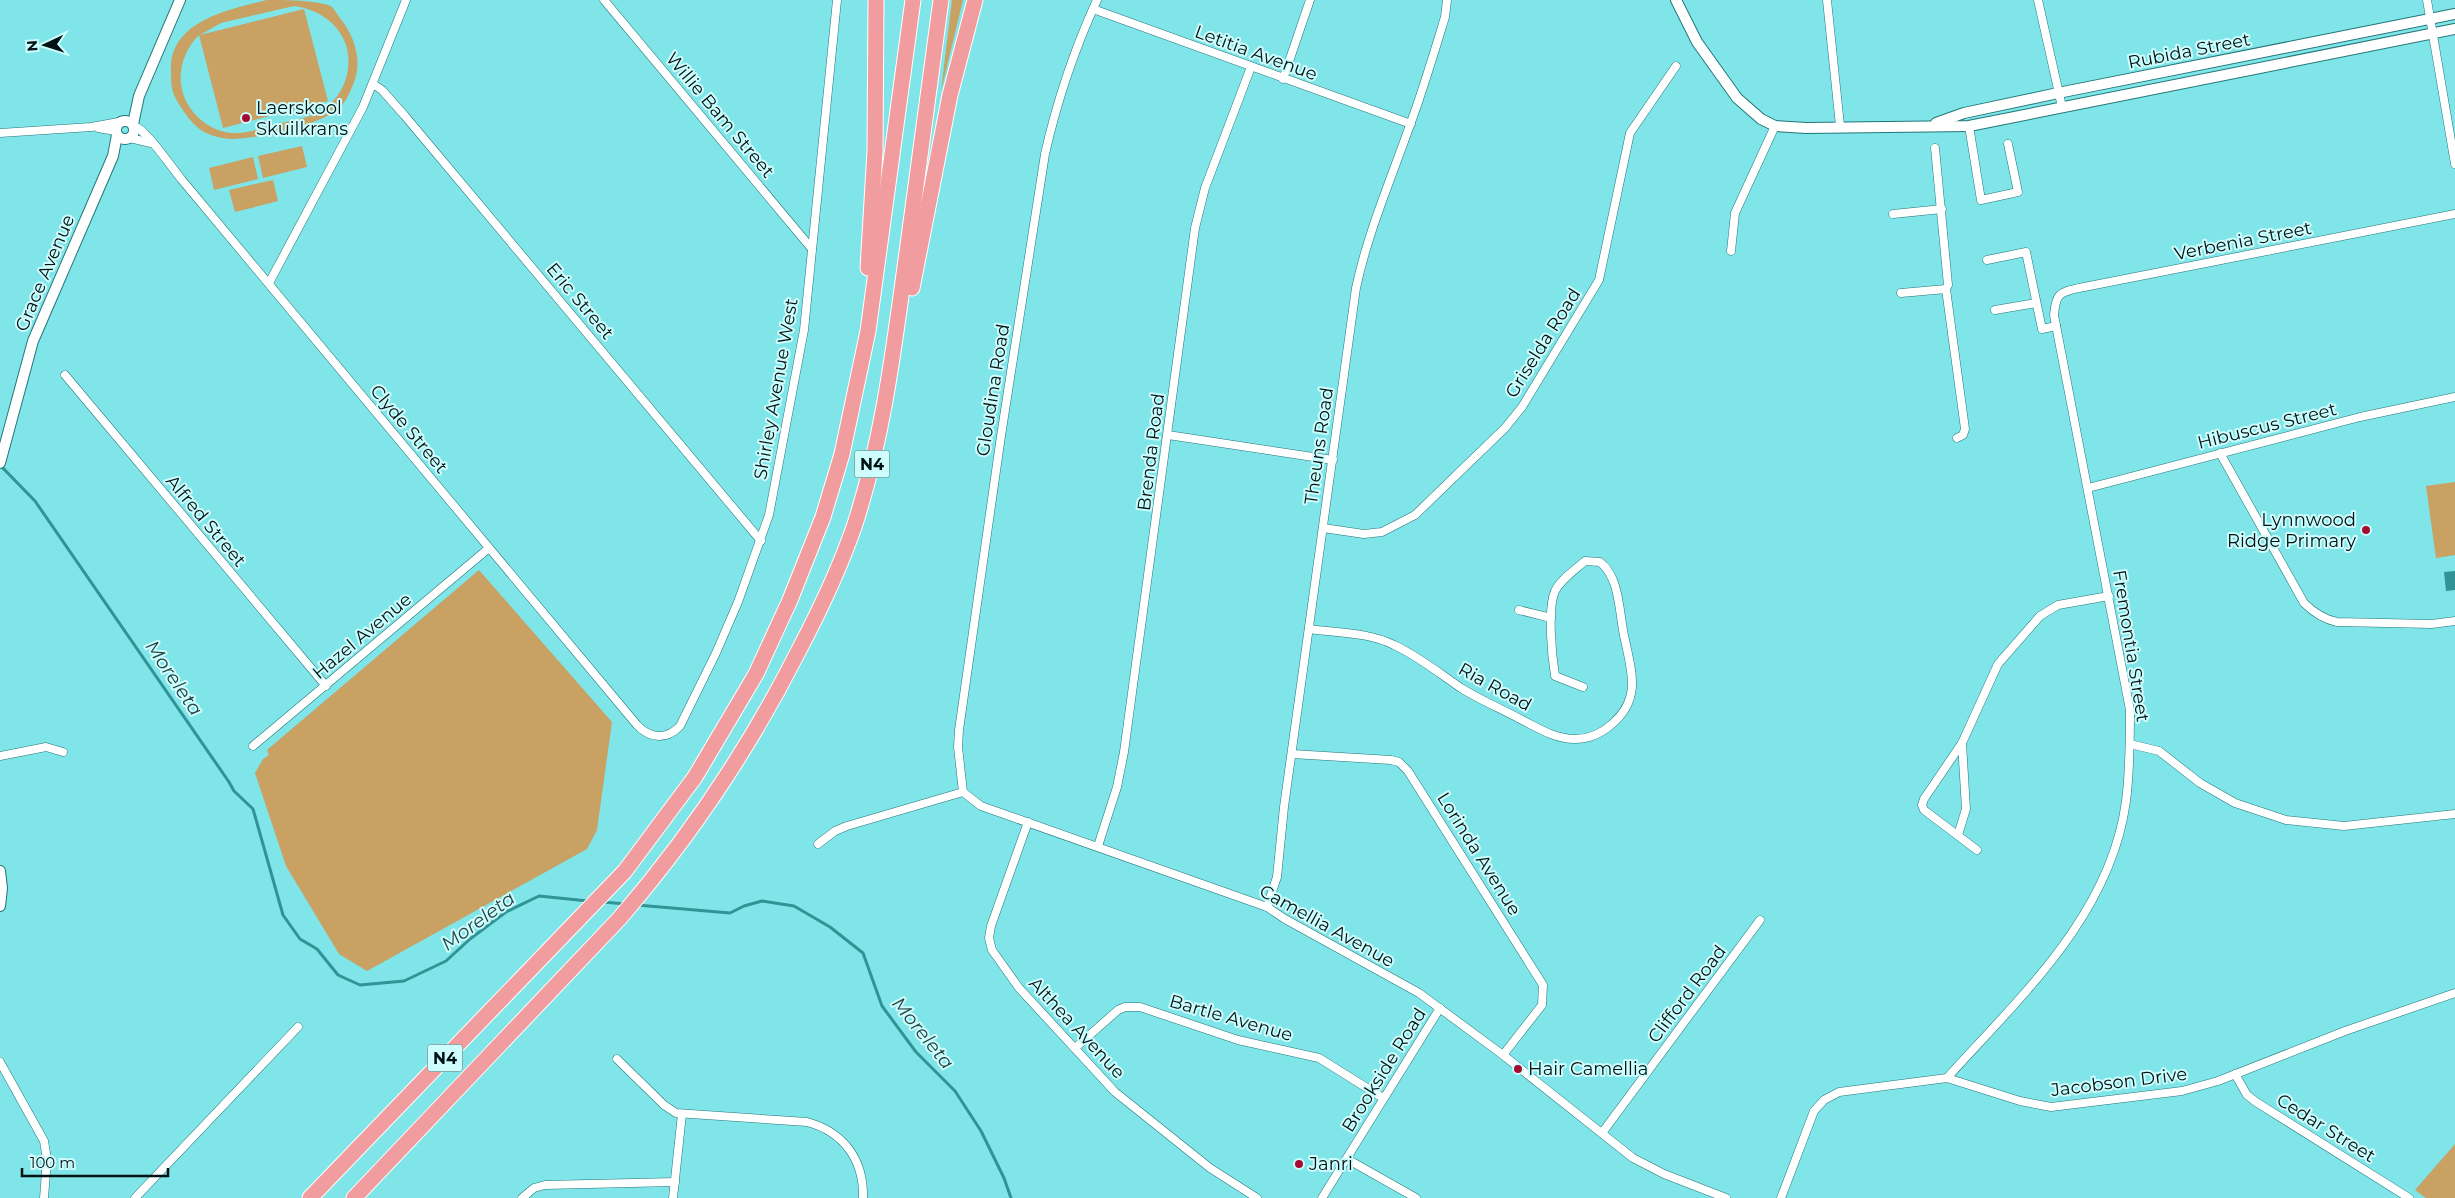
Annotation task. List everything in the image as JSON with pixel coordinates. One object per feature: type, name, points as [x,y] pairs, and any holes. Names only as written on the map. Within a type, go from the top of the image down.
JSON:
[{"type":"highway","points":[[868,331],[869,239],[875,141],[876,0]]},
{"type":"highway","name":"N4","points":[[310,1197],[625,871],[694,777],[769,647],[823,517],[842,454],[868,331],[913,0]]},
{"type":"highway","name":"N4","points":[[355,1198],[619,919],[655,878],[737,761],[770,707],[812,625],[834,579],[854,527],[871,468],[887,399],[941,0]]},
{"type":"highway","points":[[887,399],[905,321],[950,95],[975,0]]},
{"type":"street","name":"Grace Avenue","points":[[0,463],[33,341],[180,0]]},
{"type":"street","points":[[269,283],[349,135],[373,84],[406,0]]},
{"type":"street","name":"Willie Bam Street","points":[[604,0],[812,248]]},
{"type":"street","name":"Shirley Avenue West","points":[[645,733],[663,736],[673,732],[680,726],[716,653],[761,541],[769,515],[800,359],[837,0]]},
{"type":"street","name":"Gloudina Road","points":[[963,792],[958,746],[959,730],[1043,163],[1052,121],[1078,42],[1097,0]]},
{"type":"street","points":[[1283,79],[1310,0]]},
{"type":"street","name":"Theuns Road","points":[[1267,907],[1277,877],[1356,288],[1362,260],[1411,124],[1445,16],[1447,0]]},
{"type":"street","name":"Rubida Street","points":[[1676,0],[1696,42],[1737,98],[1755,116],[1775,126],[1806,128],[1840,126],[1880,128],[1931,125],[1969,126],[2455,29]]},
{"type":"street","points":[[1827,0],[1840,126]]},
{"type":"street","points":[[2038,0],[2062,107]]},
{"type":"street","points":[[2427,0],[2455,164]]},
{"type":"street","name":"Letitia Avenue","points":[[1092,9],[1411,124]]},
{"type":"street","name":"Rubida Street","points":[[1931,125],[1964,113],[2058,93],[2455,14]]},
{"type":"street","name":"Griselda Road","points":[[1323,528],[1364,534],[1382,532],[1415,515],[1505,428],[1522,407],[1599,280],[1630,133],[1676,66]]},
{"type":"street","name":"Brenda Road","points":[[1098,846],[1117,787],[1124,752],[1168,435],[1194,228],[1205,188],[1251,67]]},
{"type":"street","name":"Eric Street","points":[[373,84],[382,90],[405,116],[761,541]]},
{"type":"street","name":"Grace Avenue","points":[[133,125],[140,96]]},
{"type":"street","points":[[122,131],[128,121],[133,125]]},
{"type":"street","name":"Clyde Street","points":[[133,125],[143,130],[151,143],[645,733]]},
{"type":"street","points":[[1731,251],[1735,213],[1775,126]]},
{"type":"street","points":[[1969,126],[1981,200],[2018,192],[2008,144]]},
{"type":"street","points":[[0,133],[91,127],[122,131],[151,143]]},
{"type":"street","points":[[1935,148],[1949,279],[1946,289],[1965,429],[1963,435],[1957,438]]},
{"type":"street","points":[[1893,214],[1942,209]]},
{"type":"street","name":"Verbenia Street","points":[[2054,315],[2055,300],[2062,292],[2455,214]]},
{"type":"street","points":[[1988,260],[2026,252],[2042,329],[2056,326]]},
{"type":"street","points":[[1902,293],[1946,289]]},
{"type":"street","points":[[1995,310],[2036,303]]},
{"type":"street","name":"Fremontia Street","points":[[1947,1078],[2041,973],[2073,934],[2101,884],[2118,836],[2126,802],[2130,710],[2054,315]]},
{"type":"street","name":"Alfred Street","points":[[64,375],[326,686]]},
{"type":"street","name":"Hibuscus Street","points":[[2088,488],[2360,417],[2455,397]]},
{"type":"street","points":[[1168,435],[1333,460]]},
{"type":"street","points":[[2220,453],[2304,603],[2324,619],[2337,622],[2432,624],[2455,621]]},
{"type":"street","name":"Hazel Avenue","points":[[253,746],[489,548]]},
{"type":"street","name":"Ria Road","points":[[1309,629],[1372,637],[1392,644],[1415,656],[1463,689],[1551,735],[1574,739],[1591,737],[1606,730],[1628,706],[1633,672],[1613,581],[1602,564],[1585,562],[1560,584],[1554,596],[1551,618]]},
{"type":"street","points":[[1977,850],[1924,810],[1922,805],[1924,798],[1962,743],[1996,668],[2040,616],[2058,604],[2109,596]]},
{"type":"street","points":[[1520,610],[1551,618],[1555,676],[1583,686]]},
{"type":"street","points":[[1958,834],[1966,809],[1962,743]]},
{"type":"street","points":[[2130,744],[2159,752],[2200,783],[2235,803],[2286,820],[2344,826],[2455,814]]},
{"type":"street","points":[[0,756],[46,747],[63,752]]},
{"type":"street","name":"Lorinda Avenue","points":[[1292,754],[1391,760],[1399,762],[1408,771],[1543,985],[1542,1005],[1503,1055]]},
{"type":"street","points":[[818,844],[835,831],[848,826],[963,792]]},
{"type":"street","name":"Camellia Avenue","points":[[963,792],[981,806],[1267,907],[1284,919],[1419,993],[1648,1166],[1726,1198]]},
{"type":"street","name":"Althea Avenue","points":[[1028,822],[991,926],[989,941],[992,950],[1019,988],[1123,1100],[1210,1168],[1257,1198]]},
{"type":"street","points":[[0,871],[2,888],[0,906]]},
{"type":"street","name":"Clifford Road","points":[[1602,1133],[1760,920]]},
{"type":"street","name":"Jacobson Drive","points":[[1781,1198],[1814,1111],[1824,1100],[1839,1092],[1947,1078],[2020,1101],[2051,1106],[2182,1091],[2198,1088],[2346,1031],[2455,993]]},
{"type":"street","name":"Bartle Avenue","points":[[1075,1048],[1118,1010],[1130,1007],[1140,1008],[1238,1040],[1319,1058],[1383,1098]]},
{"type":"street","name":"Brookside Road","points":[[1322,1198],[1348,1159],[1383,1098],[1440,1008]]},
{"type":"street","points":[[135,1198],[298,1026]]},
{"type":"street","points":[[617,1059],[670,1110],[682,1114],[807,1122],[826,1129],[842,1141],[855,1158],[862,1178],[863,1198]]},
{"type":"street","points":[[0,1062],[44,1141],[47,1159],[44,1198]]},
{"type":"street","name":"Cedar Street","points":[[2235,1074],[2248,1095],[2256,1102],[2409,1198]]},
{"type":"street","points":[[673,1198],[682,1114]]},
{"type":"street","points":[[1348,1159],[1416,1198]]},
{"type":"street","points":[[522,1198],[534,1188],[544,1185],[675,1182]]},
{"type":"street","points":[[141,1192],[148,1198]]},
{"type":"shaded area","points":[[267,0],[291,0],[331,6],[350,33],[356,50],[356,76],[350,92],[337,110],[328,116],[302,126],[256,137],[232,139],[206,133],[193,123],[173,92],[171,70],[173,53],[181,39],[191,28],[205,20],[221,13]],"holes":[[[294,6],[311,10],[332,23],[346,45],[348,55],[347,75],[344,84],[333,101],[326,108],[308,117],[243,133],[232,133],[213,128],[198,117],[183,93],[181,71],[184,58],[190,46],[199,35],[223,128],[328,101],[304,9],[200,35],[221,23]]]},
{"type":"shaded area","points":[[952,0],[963,0],[941,91]]},
{"type":"shaded area","points":[[302,146],[307,167],[263,178],[258,156]]},
{"type":"shaded area","points":[[253,157],[258,179],[214,190],[209,168]]},
{"type":"shaded area","points":[[273,180],[278,201],[235,212],[229,190]]},
{"type":"shaded area","points":[[2455,482],[2455,555],[2436,558],[2426,486]]},
{"type":"shaded area","points":[[479,570],[612,722],[597,830],[587,849],[367,971],[339,954],[286,866],[255,773],[263,759],[269,755],[267,750]]},
{"type":"shaded area","points":[[2455,1144],[2455,1198],[2426,1198],[2415,1190]]},
{"type":"water","points":[[2455,571],[2455,590],[2446,591],[2444,572]]},
{"type":"waterway","name":"Moreleta","points":[[0,465],[35,501],[234,791],[253,809],[283,915],[300,939],[317,949],[338,975],[360,985],[404,981],[446,961],[470,939],[506,912],[539,896],[588,901]]},
{"type":"waterway","name":"Moreleta","points":[[637,905],[730,913],[744,906],[762,901],[794,906],[830,927],[863,953],[882,1006],[916,1052],[955,1091],[981,1131],[1004,1178],[1011,1198]]},
{"type":"waterway","name":"Moreleta","points":[[602,902],[626,904]]},
{"type":"place","name":"Laerskool Skuilkrans","points":[[246,118]]},
{"type":"place","name":"Lynnwood Ridge Primary","points":[[2366,530]]},
{"type":"place","name":"Hair Camellia","points":[[1518,1069]]},
{"type":"place","name":"Janri","points":[[1299,1164]]}]
